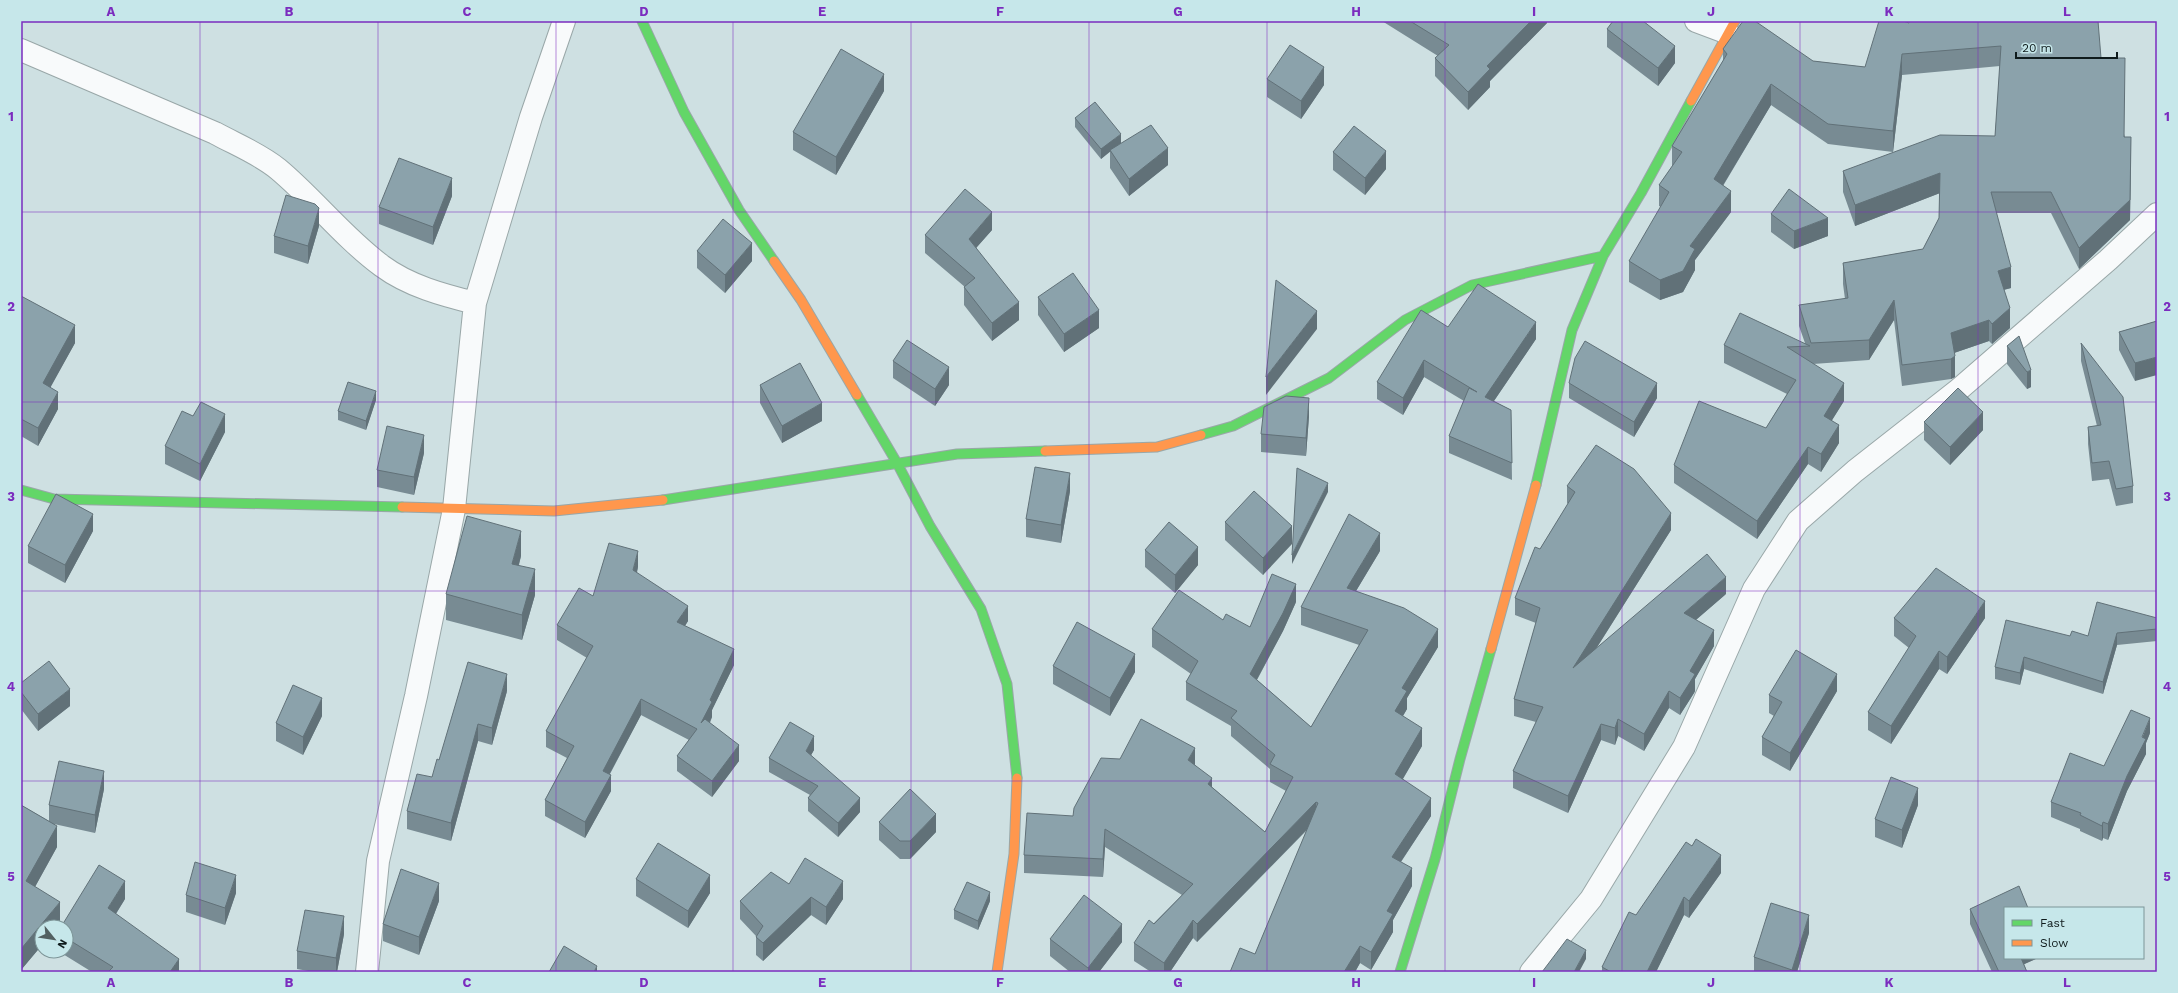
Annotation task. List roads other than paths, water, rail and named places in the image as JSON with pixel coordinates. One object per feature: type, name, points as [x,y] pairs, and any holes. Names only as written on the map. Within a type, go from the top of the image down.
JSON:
[{"type":"street","points":[[367,972],[378,861],[416,696],[454,509],[475,303],[531,117],[564,21]]},
{"type":"street","points":[[642,21],[684,112],[739,210],[802,300],[897,463],[930,526],[982,609],[1007,684],[1017,781],[1014,854],[1002,970]]},
{"type":"street","points":[[1400,972],[1435,859],[1460,759],[1504,607],[1534,492],[1572,330],[1603,256],[1641,193],[1731,27],[1696,21]]},
{"type":"street","points":[[21,50],[215,133],[243,148],[277,168],[319,210],[382,266],[411,283],[444,295],[475,303]]},
{"type":"street","points":[[1531,972],[1591,899],[1684,747],[1754,589],[1798,521],[1854,471],[1957,391],[2108,260],[2157,214]]},
{"type":"street","points":[[21,490],[54,499],[554,511],[668,500],[957,454],[1157,447],[1233,426],[1329,378],[1405,320],[1472,285],[1603,256]]}]
